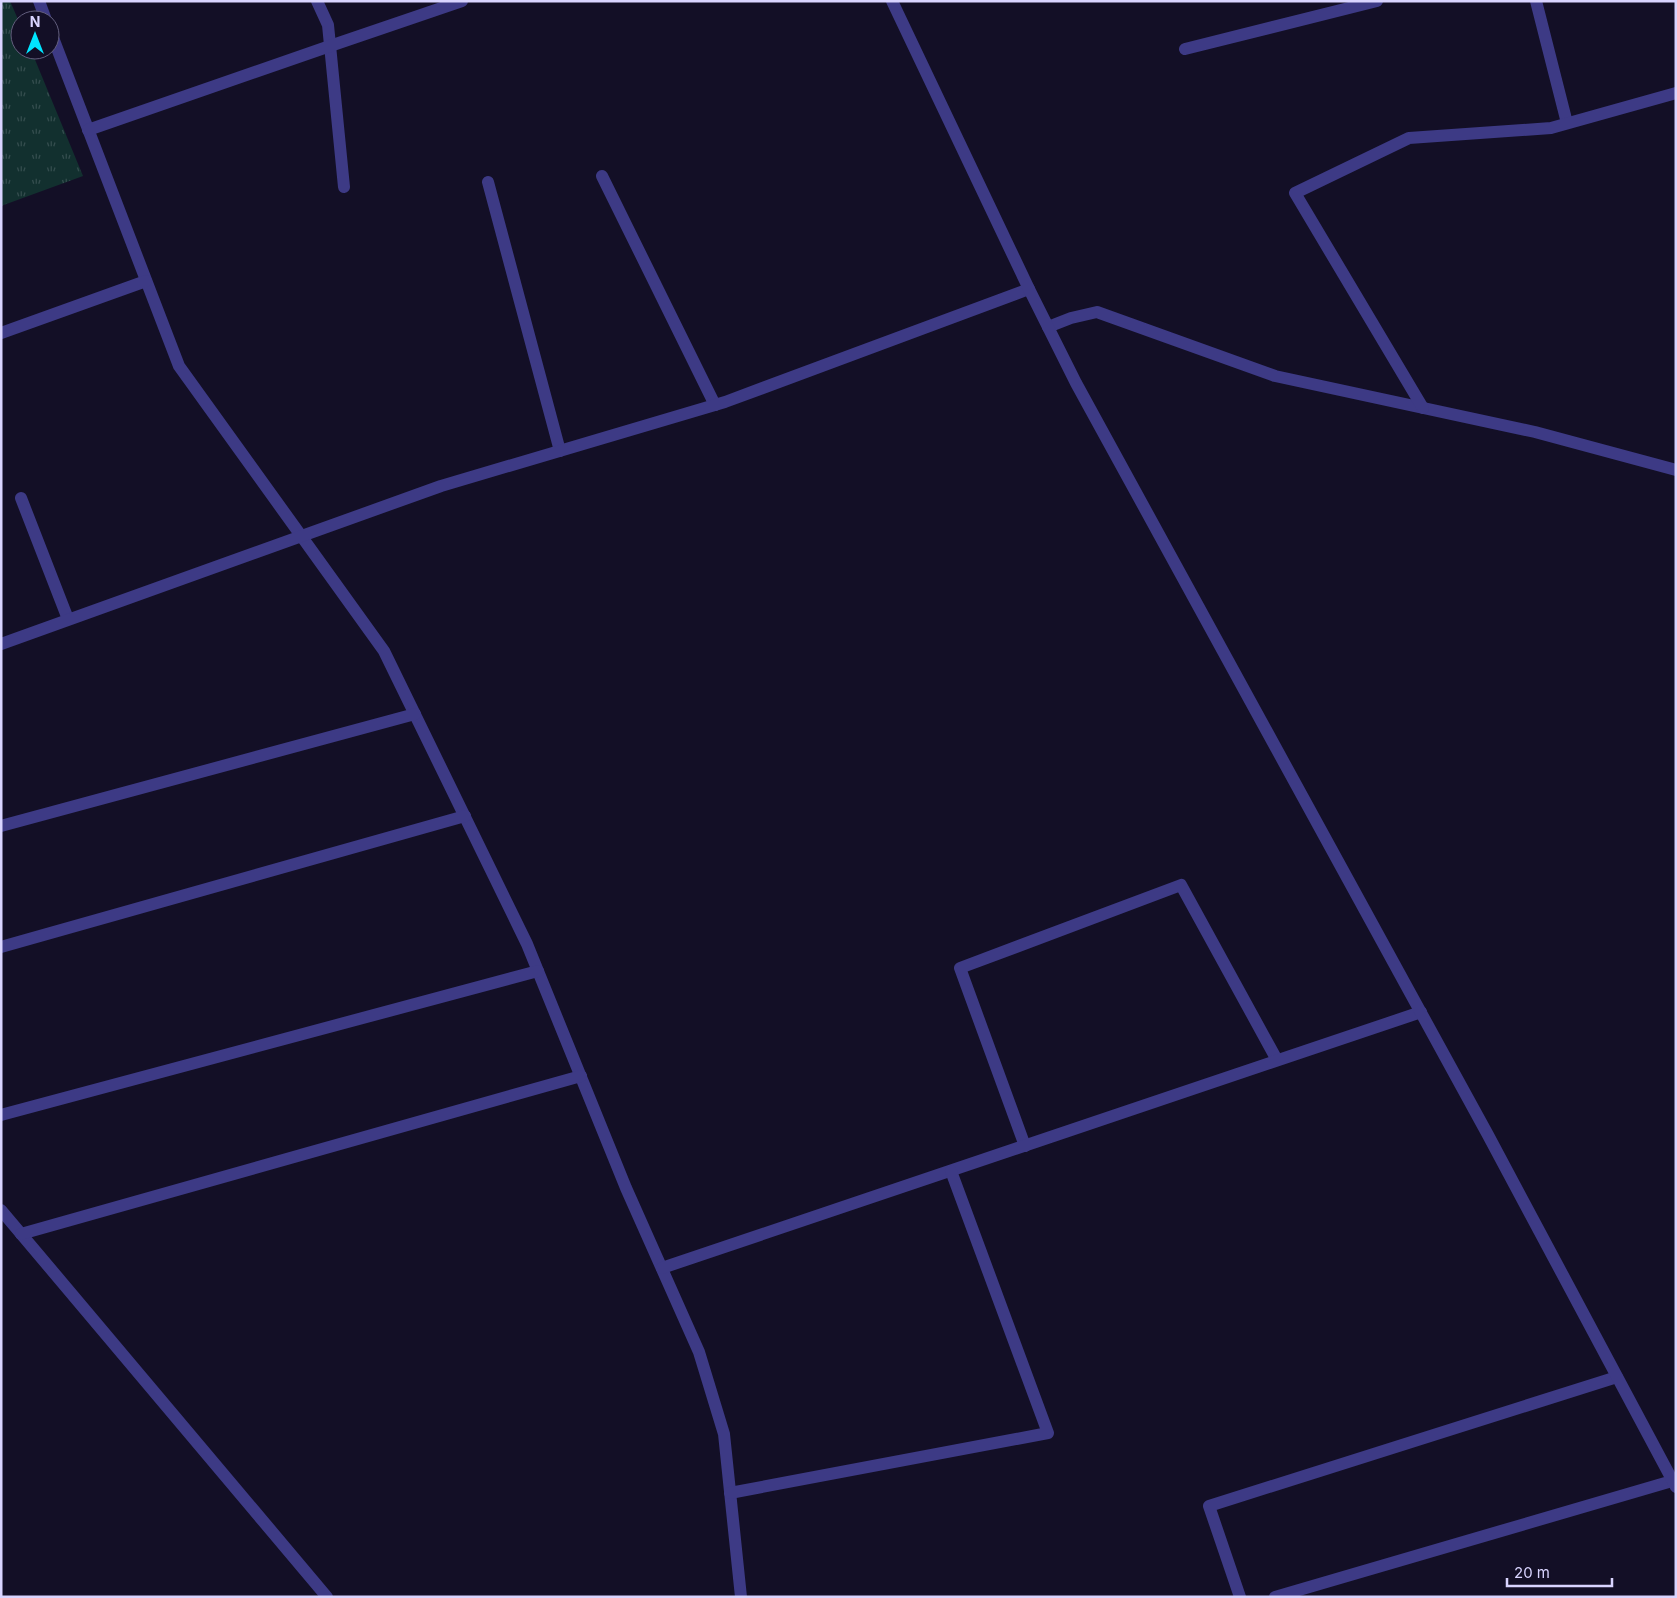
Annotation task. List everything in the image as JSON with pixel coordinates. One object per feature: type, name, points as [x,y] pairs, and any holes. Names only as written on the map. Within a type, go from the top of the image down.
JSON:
[{"type":"street","points":[[317,1],[328,25],[344,187]]},
{"type":"street","points":[[88,130],[462,1]]},
{"type":"street","points":[[892,1],[1029,289],[1081,392],[1488,1134],[1674,1484],[1275,1597]]},
{"type":"street","points":[[1185,49],[1377,1]]},
{"type":"street","points":[[1536,1],[1568,123]]},
{"type":"street","points":[[60,56],[179,366],[384,651],[527,944],[626,1188],[699,1352],[705,1370],[724,1434],[741,1597]]},
{"type":"street","points":[[1424,408],[1295,193],[1409,138],[1552,128],[1676,94]]},
{"type":"street","points":[[602,176],[715,405]]},
{"type":"street","points":[[488,182],[560,451]]},
{"type":"street","points":[[1,333],[146,281]]},
{"type":"street","points":[[1,644],[441,486],[715,405],[1029,289]]},
{"type":"street","points":[[1048,327],[1071,318],[1097,312],[1275,376],[1535,432],[1676,470]]},
{"type":"street","points":[[21,498],[68,619]]},
{"type":"street","points":[[1,826],[415,714]]},
{"type":"street","points":[[1,947],[465,816]]},
{"type":"street","points":[[1025,1146],[960,968],[1181,885],[1277,1060]]},
{"type":"street","points":[[1,1115],[538,970]]},
{"type":"street","points":[[662,1268],[1421,1012]]},
{"type":"street","points":[[21,1234],[581,1076]]},
{"type":"street","points":[[730,1493],[1048,1433],[951,1171]]},
{"type":"street","points":[[1,1210],[327,1597]]},
{"type":"street","points":[[1240,1597],[1209,1506],[1617,1377]]},
{"type":"green space","points":[[1,1],[10,1],[14,10],[10,10],[10,60],[35,60],[83,176],[1,206]]}]
